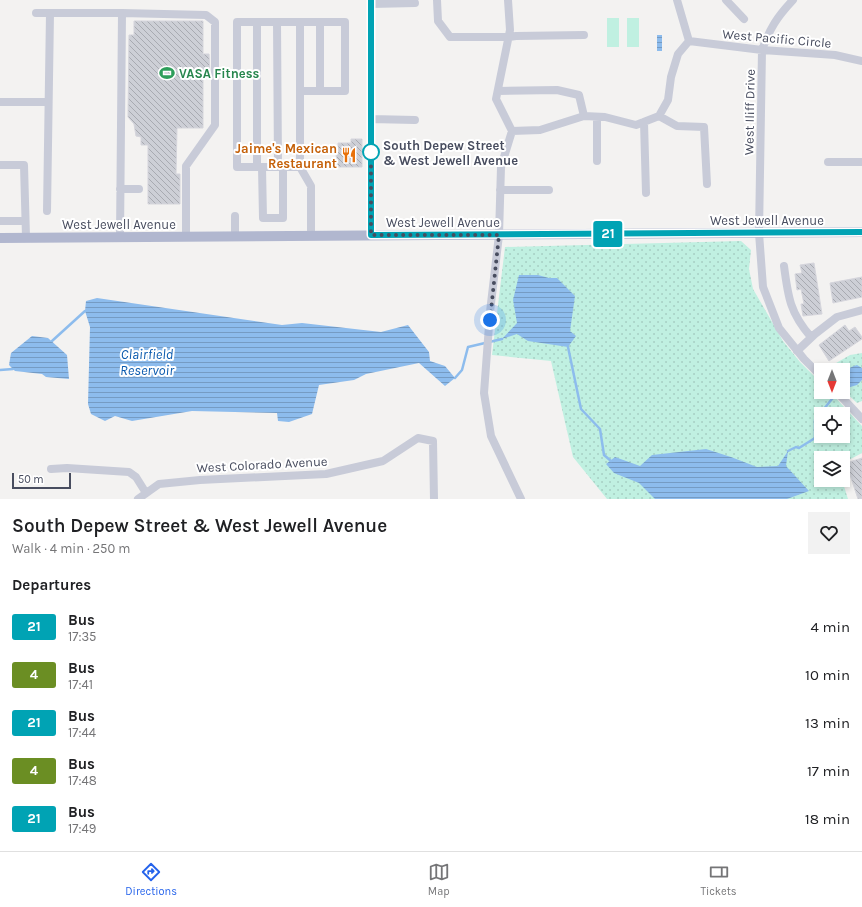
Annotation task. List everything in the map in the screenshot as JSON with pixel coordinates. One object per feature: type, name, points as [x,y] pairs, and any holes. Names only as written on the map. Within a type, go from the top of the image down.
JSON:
[{"type":"main road","name":"West Jewell Avenue","points":[[0,238],[862,232]]},
{"type":"street","points":[[437,0],[438,21],[450,37],[510,33],[516,36],[584,35]]},
{"type":"street","points":[[508,0],[510,33],[496,99],[512,131],[501,167],[499,235],[484,393],[491,436],[520,499]]},
{"type":"street","points":[[512,131],[540,130],[584,116],[605,117],[636,125],[659,116],[668,100],[671,77],[678,54],[689,41],[677,0]]},
{"type":"street","points":[[726,0],[744,19]]},
{"type":"street","name":"West Iliff Drive","points":[[793,0],[778,16],[768,33],[762,50],[759,233],[763,287],[765,294],[779,328],[797,351],[814,369]]},
{"type":"street","points":[[371,235],[371,2],[414,3]]},
{"type":"street","points":[[36,13],[206,15],[215,22],[215,125],[186,166],[186,236]]},
{"type":"street","points":[[47,211],[50,13]]},
{"type":"street","points":[[120,237],[122,13]]},
{"type":"street","points":[[300,92],[345,92],[345,22],[237,22],[236,167],[300,167]]},
{"type":"street","points":[[257,22],[260,167],[263,218],[283,218],[280,167],[277,22]]},
{"type":"street","points":[[300,22],[300,167],[311,186],[311,235]]},
{"type":"street","points":[[320,22],[320,92]]},
{"type":"street","name":"West Pacific Circle","points":[[689,41],[762,50],[835,55],[862,61]]},
{"type":"street","points":[[498,90],[557,90],[579,95],[584,116]]},
{"type":"street","points":[[0,102],[48,102]]},
{"type":"street","points":[[659,116],[677,126],[704,127],[707,184]]},
{"type":"street","points":[[596,117],[596,161]]},
{"type":"street","points":[[371,119],[415,120]]},
{"type":"street","points":[[644,122],[646,193]]},
{"type":"street","points":[[828,162],[862,162]]},
{"type":"street","points":[[0,165],[24,165],[26,237]]},
{"type":"street","points":[[120,189],[139,189]]},
{"type":"street","points":[[500,190],[549,190]]},
{"type":"street","points":[[235,216],[235,236]]},
{"type":"street","points":[[0,221],[25,221]]},
{"type":"street","points":[[784,266],[787,292],[795,317],[811,337]]},
{"type":"street","points":[[797,351],[811,337],[837,317],[862,310]]},
{"type":"street","points":[[844,399],[862,419]]},
{"type":"street","name":"West Colorado Avenue","points":[[138,499],[159,484],[200,480],[326,474],[383,460],[418,438],[433,441],[434,499]]},
{"type":"street","points":[[51,469],[67,468],[129,472],[136,477],[146,494]]},
{"type":"green space","points":[[607,18],[619,18],[619,47],[607,47]]},
{"type":"green space","points":[[627,18],[639,18],[639,47],[627,47]]},
{"type":"green space","points":[[741,241],[751,250],[749,269],[753,289],[783,341],[814,376],[814,399],[837,399],[844,407],[814,407],[814,443],[850,443],[850,413],[862,426],[862,453],[850,459],[850,451],[814,451],[814,487],[844,487],[848,499],[607,499],[573,457],[551,361],[492,355],[505,247]]},
{"type":"green space","points":[[862,353],[862,401],[857,403],[850,396],[850,363],[836,363],[850,355]]},
{"type":"water","points":[[657,35],[662,35],[662,51],[657,51]]},
{"type":"water","points":[[519,275],[538,275],[549,278],[557,278],[575,296],[570,331],[576,336],[568,347],[528,341],[517,334],[502,339],[517,323],[513,300]]},
{"type":"water","name":"Clairfield Reservoir","points":[[97,298],[282,325],[302,323],[381,332],[408,325],[429,352],[430,361],[445,366],[455,378],[445,386],[419,363],[366,374],[354,380],[319,385],[312,414],[289,422],[278,421],[277,413],[192,411],[132,421],[115,416],[105,421],[91,414],[88,404],[90,327],[85,311],[86,301]]},
{"type":"water","points":[[32,336],[48,338],[67,355],[69,379],[46,377],[42,374],[15,371],[9,365],[11,353]]},
{"type":"water","points":[[857,365],[862,368],[862,380],[857,385],[850,387],[850,368]]},
{"type":"water","points":[[706,449],[757,467],[778,466],[788,451],[786,466],[809,491],[787,499],[655,499],[639,483],[614,473],[606,464],[615,457],[640,466],[652,455]]},
{"type":"building","points":[[134,21],[203,21],[203,54],[209,54],[210,74],[203,74],[203,128],[177,128],[176,174],[180,174],[180,204],[148,204],[148,145],[141,145],[141,137],[136,136],[134,124],[128,117],[129,35],[134,35]]},
{"type":"building","points":[[351,139],[362,139],[362,167],[337,167],[336,152],[338,152],[338,143],[351,143]]},
{"type":"building","points":[[814,263],[822,314],[803,316],[801,304],[804,304],[801,289],[797,290],[795,274],[802,273],[800,265]]},
{"type":"building","points":[[862,277],[862,297],[833,303],[830,283]]},
{"type":"building","points":[[845,325],[849,331],[855,327],[862,339],[829,361],[819,345]]},
{"type":"building","points":[[862,458],[862,499],[858,499],[850,475],[850,462]]},
{"type":"waterway","points":[[52,341],[85,311]]},
{"type":"waterway","points":[[455,378],[462,370],[468,347],[502,339]]},
{"type":"waterway","points":[[568,347],[581,409],[600,429],[604,455],[611,461]]},
{"type":"waterway","points":[[0,370],[13,369]]},
{"type":"waterway","points":[[788,451],[796,447],[799,448],[815,438],[815,420],[832,399]]},
{"type":"bus line","name":"21","points":[[371,0],[371,235],[862,232]]},
{"type":"place","name":"VASA Fitness","points":[[167,73]]},
{"type":"place","name":"South Depew Street & West Jewell Avenue","points":[[371,152]]},
{"type":"place","name":"Jaime's Mexican Restaurant","points":[[349,155]]},
{"type":"route","points":[[371,152],[371,235],[499,235],[490,320]]}]
